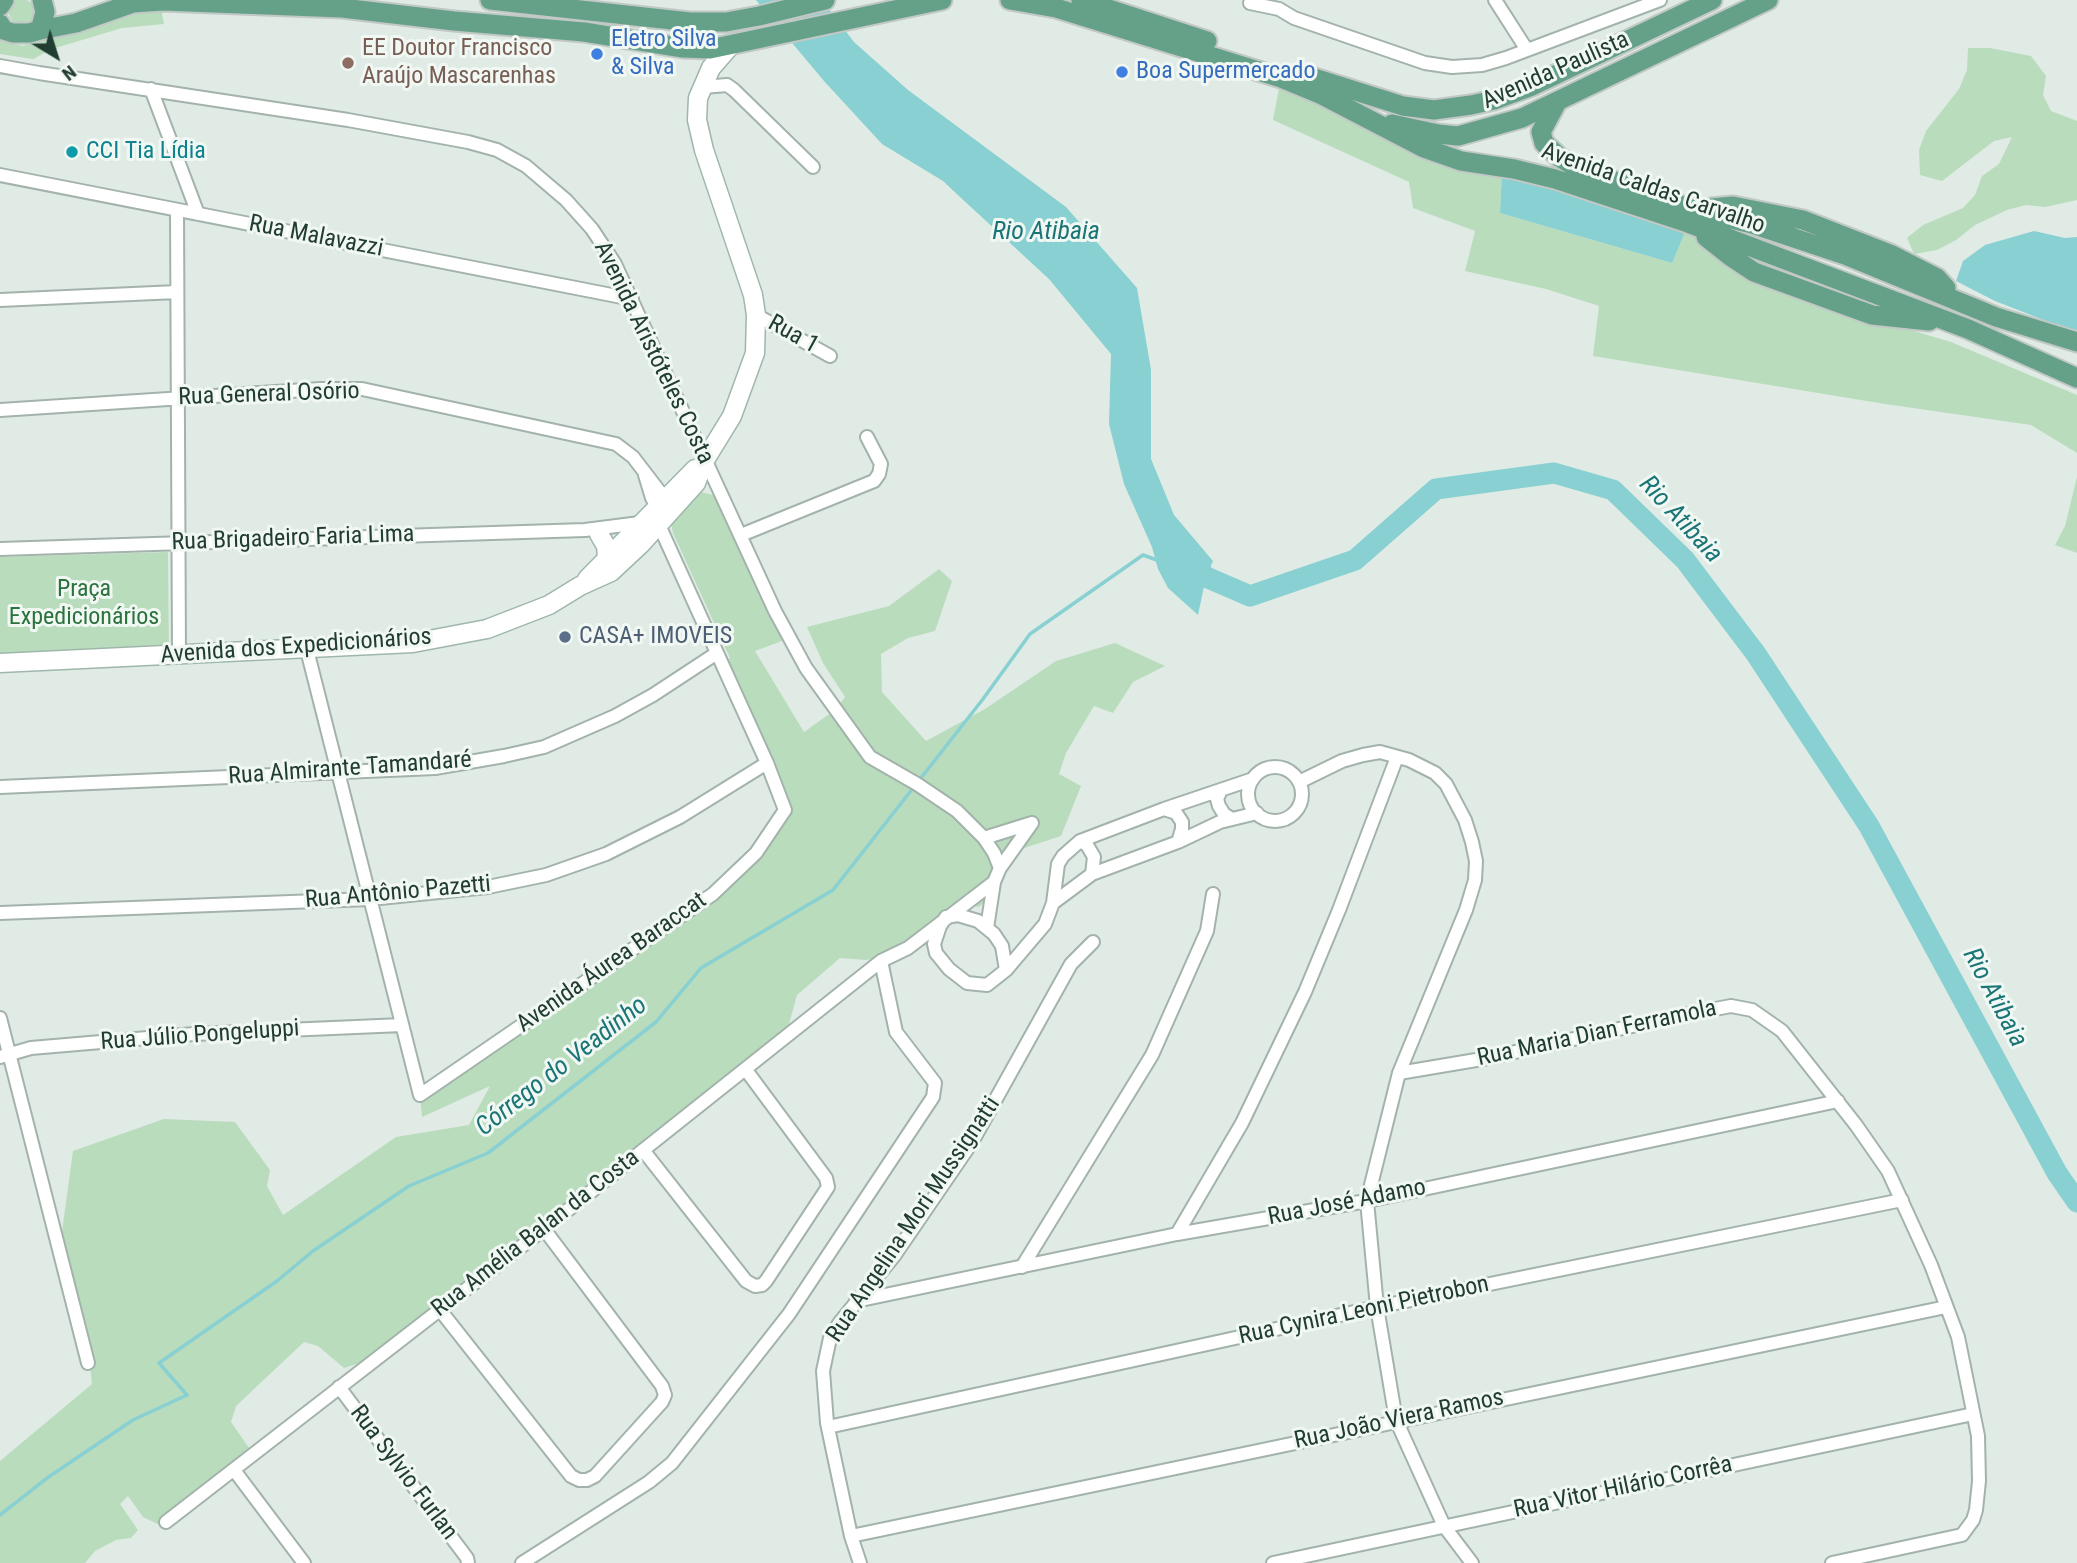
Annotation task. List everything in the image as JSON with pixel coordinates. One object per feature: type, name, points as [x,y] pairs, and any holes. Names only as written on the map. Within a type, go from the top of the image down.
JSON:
[{"type":"main road","points":[[0,6],[4,0]]},
{"type":"main road","points":[[40,30],[45,12],[42,0]]},
{"type":"main road","points":[[490,0],[690,22],[726,22],[825,0]]},
{"type":"main road","points":[[1,28],[29,33],[76,23],[133,3],[163,1],[341,8],[584,32],[683,48],[710,49],[942,0]]},
{"type":"main road","name":"Avenida Caldas Carvalho","points":[[1010,0],[1056,8],[1281,78],[1355,111],[1424,148],[1455,159],[1555,178],[1689,216],[1752,224],[1845,254],[1996,317],[2077,342]]},
{"type":"main road","name":"Avenida Paulista","points":[[1082,0],[1360,94],[1404,106],[1443,109],[1502,97],[1532,86],[1712,0]]},
{"type":"main road","name":"Avenida Paulista","points":[[1355,111],[1400,127],[1458,136],[1516,120],[1558,103],[1768,0]]},
{"type":"main road","name":"Avenida Caldas Carvalho","points":[[1558,103],[1541,132],[1544,143],[1559,157],[1689,216],[1837,279],[1948,321],[2077,378]]},
{"type":"main road","points":[[1689,216],[1733,206],[1803,220],[1890,254],[1937,278],[1956,300]]},
{"type":"main road","points":[[1689,216],[1730,256],[1754,272],[1872,316],[1948,321]]},
{"type":"main road","points":[[1837,279],[1845,254]]},
{"type":"street","points":[[1495,0],[1527,50]]},
{"type":"street","points":[[1250,3],[1279,9],[1294,18],[1425,63],[1452,66],[1482,65],[1660,0]]},
{"type":"street","points":[[732,45],[711,68],[703,87],[727,85],[734,90],[813,167]]},
{"type":"street","name":"Avenida Aristóteles Costa","points":[[0,66],[348,120],[468,142],[497,150],[526,166],[566,200],[592,229],[615,264],[775,611],[806,668],[870,757],[957,811],[984,838]]},
{"type":"street","name":"Avenida dos Expedicionários","points":[[0,663],[413,643],[488,629],[549,605],[580,586],[611,572],[632,542],[664,511],[705,460],[732,416],[755,353],[756,315],[753,295],[704,150],[697,120],[698,98],[703,87]]},
{"type":"street","points":[[151,89],[198,214]]},
{"type":"street","name":"Rua Malavazzi","points":[[0,175],[632,299]]},
{"type":"street","points":[[177,210],[179,656]]},
{"type":"street","points":[[0,300],[177,292]]},
{"type":"street","name":"Rua 1","points":[[756,315],[830,356]]},
{"type":"street","name":"Rua General Osório","points":[[0,410],[321,388],[362,389],[616,444],[634,457],[664,511],[717,653],[767,763],[785,810]]},
{"type":"street","points":[[741,535],[874,481],[880,474],[881,464],[867,438]]},
{"type":"street","name":"Avenida dos Expedicionários","points":[[580,586],[607,557],[632,542],[640,523],[664,511]]},
{"type":"street","name":"Rua Brigadeiro Faria Lima","points":[[0,549],[592,532],[640,523]]},
{"type":"street","points":[[592,532],[606,547],[607,557]]},
{"type":"street","name":"Rua Brigadeiro Faria Lima","points":[[592,532],[632,542]]},
{"type":"street","points":[[307,650],[402,1025]]},
{"type":"street","name":"Rua Almirante Tamandaré","points":[[0,787],[435,768],[544,747],[615,716],[653,695],[717,653]]},
{"type":"street","points":[[1299,782],[1342,761],[1380,752],[1419,763],[1446,784],[1465,820],[1476,861],[1475,880],[1466,910],[1399,1073],[1367,1201],[1377,1307],[1396,1420],[1444,1526],[1472,1563]]},
{"type":"street","points":[[1177,1234],[1242,1123],[1305,992],[1397,757]]},
{"type":"street","name":"Rua Antônio Pazetti","points":[[0,913],[370,900],[488,887],[546,875],[606,853],[680,817],[767,763]]},
{"type":"street","points":[[1273,767],[1288,771],[1299,782],[1302,792],[1300,803],[1295,812],[1286,818],[1276,821],[1265,819],[1251,806],[1248,797],[1253,779],[1258,773],[1273,767]]},
{"type":"street","points":[[908,948],[936,954],[967,983],[987,985],[1006,970],[1045,924],[1053,903],[1053,886],[1058,864],[1080,841],[1253,779]]},
{"type":"street","points":[[1221,790],[1217,799],[1219,806],[1224,814],[1232,819]]},
{"type":"street","points":[[1164,809],[1176,813],[1182,822],[1178,842]]},
{"type":"street","name":"Avenida Áurea Baraccat","points":[[402,1025],[420,1095],[713,894],[755,853],[785,810]]},
{"type":"street","points":[[1053,903],[1092,874],[1232,819],[1256,813]]},
{"type":"street","points":[[987,928],[994,882],[1000,868],[1032,823],[984,838],[1000,868]]},
{"type":"street","points":[[1080,841],[1087,845],[1094,857],[1095,867],[1092,874]]},
{"type":"street","name":"Rua Amélia Balan da Costa","points":[[166,1522],[544,1230],[881,961],[908,948],[994,882]]},
{"type":"street","points":[[1021,1267],[1152,1055],[1207,931],[1213,894]]},
{"type":"street","points":[[936,954],[936,935],[946,917],[968,916],[987,928],[1002,946],[1006,970]]},
{"type":"street","points":[[1002,946],[1030,940]]},
{"type":"street","name":"Rua Angelina Mori Mussignatti","points":[[860,1563],[851,1536],[828,1427],[823,1371],[830,1338],[856,1301],[894,1256],[972,1142],[1071,964],[1093,942]]},
{"type":"street","points":[[522,1563],[649,1482],[672,1463],[789,1314],[933,1097],[935,1083],[896,1032],[881,961]]},
{"type":"street","name":"Rua Maria Dian Ferramola","points":[[1399,1073],[1488,1058],[1731,1006],[1752,1010],[1782,1031],[1877,1152],[1902,1200],[1947,1307],[1961,1348],[1978,1436],[1979,1481],[1976,1510],[1968,1530],[1953,1538],[1832,1563]]},
{"type":"street","points":[[0,1018],[5,1056],[88,1363]]},
{"type":"street","name":"Rua Júlio Pongeluppi","points":[[5,1056],[31,1048],[194,1034],[402,1025]]},
{"type":"street","points":[[643,1150],[746,1281],[755,1286],[762,1285],[828,1187],[826,1178],[746,1070]]},
{"type":"street","name":"Rua José Adamo","points":[[856,1301],[1177,1234],[1367,1201],[1838,1101]]},
{"type":"street","name":"Rua Cynira Leoni Pietrobon","points":[[828,1427],[1377,1307],[1902,1200]]},
{"type":"street","points":[[440,1310],[571,1476],[579,1480],[596,1476],[662,1402],[665,1395],[662,1386],[544,1230]]},
{"type":"street","name":"Rua João Viera Ramos","points":[[851,1536],[1947,1307]]},
{"type":"street","name":"Rua Sylvio Furlan","points":[[339,1387],[467,1560]]},
{"type":"street","name":"Rua Vitor Hilário Corrêa","points":[[1273,1563],[1973,1414]]},
{"type":"street","points":[[234,1470],[304,1563]]},
{"type":"green space","points":[[22,-1],[31,3],[35,12],[31,21],[22,25],[13,21],[9,12],[13,3]]},
{"type":"green space","points":[[136,8],[161,8],[164,24],[122,28],[52,49],[33,59],[0,54],[0,41],[23,46]]},
{"type":"green space","points":[[1968,48],[1990,48],[2031,56],[2046,76],[2043,95],[2051,111],[2077,121],[2077,200],[2045,207],[2026,205],[2007,210],[1975,225],[1937,250],[1914,254],[1907,238],[1923,225],[1963,208],[1975,195],[1982,176],[1999,164],[2012,137],[1994,141],[1942,181],[1920,175],[1919,150],[1926,131],[1959,89],[1967,70]]},
{"type":"green space","points":[[1281,78],[1502,172],[1500,213],[1672,263],[1686,230],[1867,317],[1951,342],[2077,395],[2077,453],[2031,425],[1593,356],[1599,306],[1546,289],[1465,271],[1475,231],[1413,208],[1409,182],[1273,120]]},
{"type":"green space","points":[[2077,477],[2077,553],[2055,545],[2065,526]]},
{"type":"green space","points":[[701,492],[713,495],[722,504],[782,641],[755,651],[804,732],[835,710],[845,697],[823,663],[807,627],[889,606],[939,569],[952,581],[935,631],[908,638],[881,654],[882,692],[926,741],[985,709],[1056,661],[1115,643],[1165,666],[1133,682],[1113,713],[1094,706],[1066,753],[1059,774],[1081,786],[1061,836],[1006,854],[992,896],[979,907],[965,903],[947,919],[935,942],[902,954],[866,960],[840,958],[797,995],[786,1035],[363,1362],[344,1368],[318,1346],[304,1342],[236,1406],[231,1422],[256,1458],[166,1528],[143,1517],[128,1496],[120,1504],[138,1530],[131,1538],[116,1540],[95,1551],[85,1563],[0,1563],[0,1461],[92,1384],[86,1324],[61,1239],[73,1151],[164,1119],[235,1122],[270,1170],[267,1186],[283,1215],[396,1137],[469,1125],[490,1086],[422,1117],[420,1095],[713,894],[785,810],[722,663],[730,658],[673,533],[673,521],[694,495]]},
{"type":"green space","name":"Praça Expedicionários","points":[[168,552],[169,651],[0,657],[0,557]]},
{"type":"water","name":"Rio Atibaia","points":[[756,0],[822,0],[854,42],[908,90],[1066,207],[1137,288],[1151,370],[1151,459],[1174,515],[1213,561],[1206,577],[1198,615],[1168,588],[1124,484],[1109,424],[1111,354],[1049,279],[943,181],[882,144],[824,81]]},
{"type":"water","points":[[1502,172],[1686,230],[1672,263],[1500,213]]},
{"type":"water","points":[[2034,231],[2065,238],[2077,237],[2077,333],[1995,301],[1956,281],[1963,261],[1985,245]]},
{"type":"waterway","name":"Rio Atibaia","points":[[1187,558],[1206,577],[1250,596],[1355,560],[1436,489],[1554,473],[1613,490],[1685,560],[1756,654],[1869,826],[2057,1173],[2077,1202]]},
{"type":"waterway","name":"Córrego do Veadinho","points":[[0,1515],[47,1478],[133,1420],[187,1395],[159,1363],[277,1281],[313,1251],[409,1186],[488,1153],[656,1022],[701,968],[833,890],[983,699],[1030,634],[1143,555],[1157,560]]},
{"type":"place","name":"Eletro Silva & Silva","points":[[597,54]]},
{"type":"place","name":"EE Doutor Francisco Araújo Mascarenhas","points":[[348,63]]},
{"type":"place","name":"Boa Supermercado","points":[[1122,72]]},
{"type":"place","name":"CCI Tia Lídia","points":[[72,152]]},
{"type":"place","name":"CASA+ IMOVEIS","points":[[565,637]]}]
